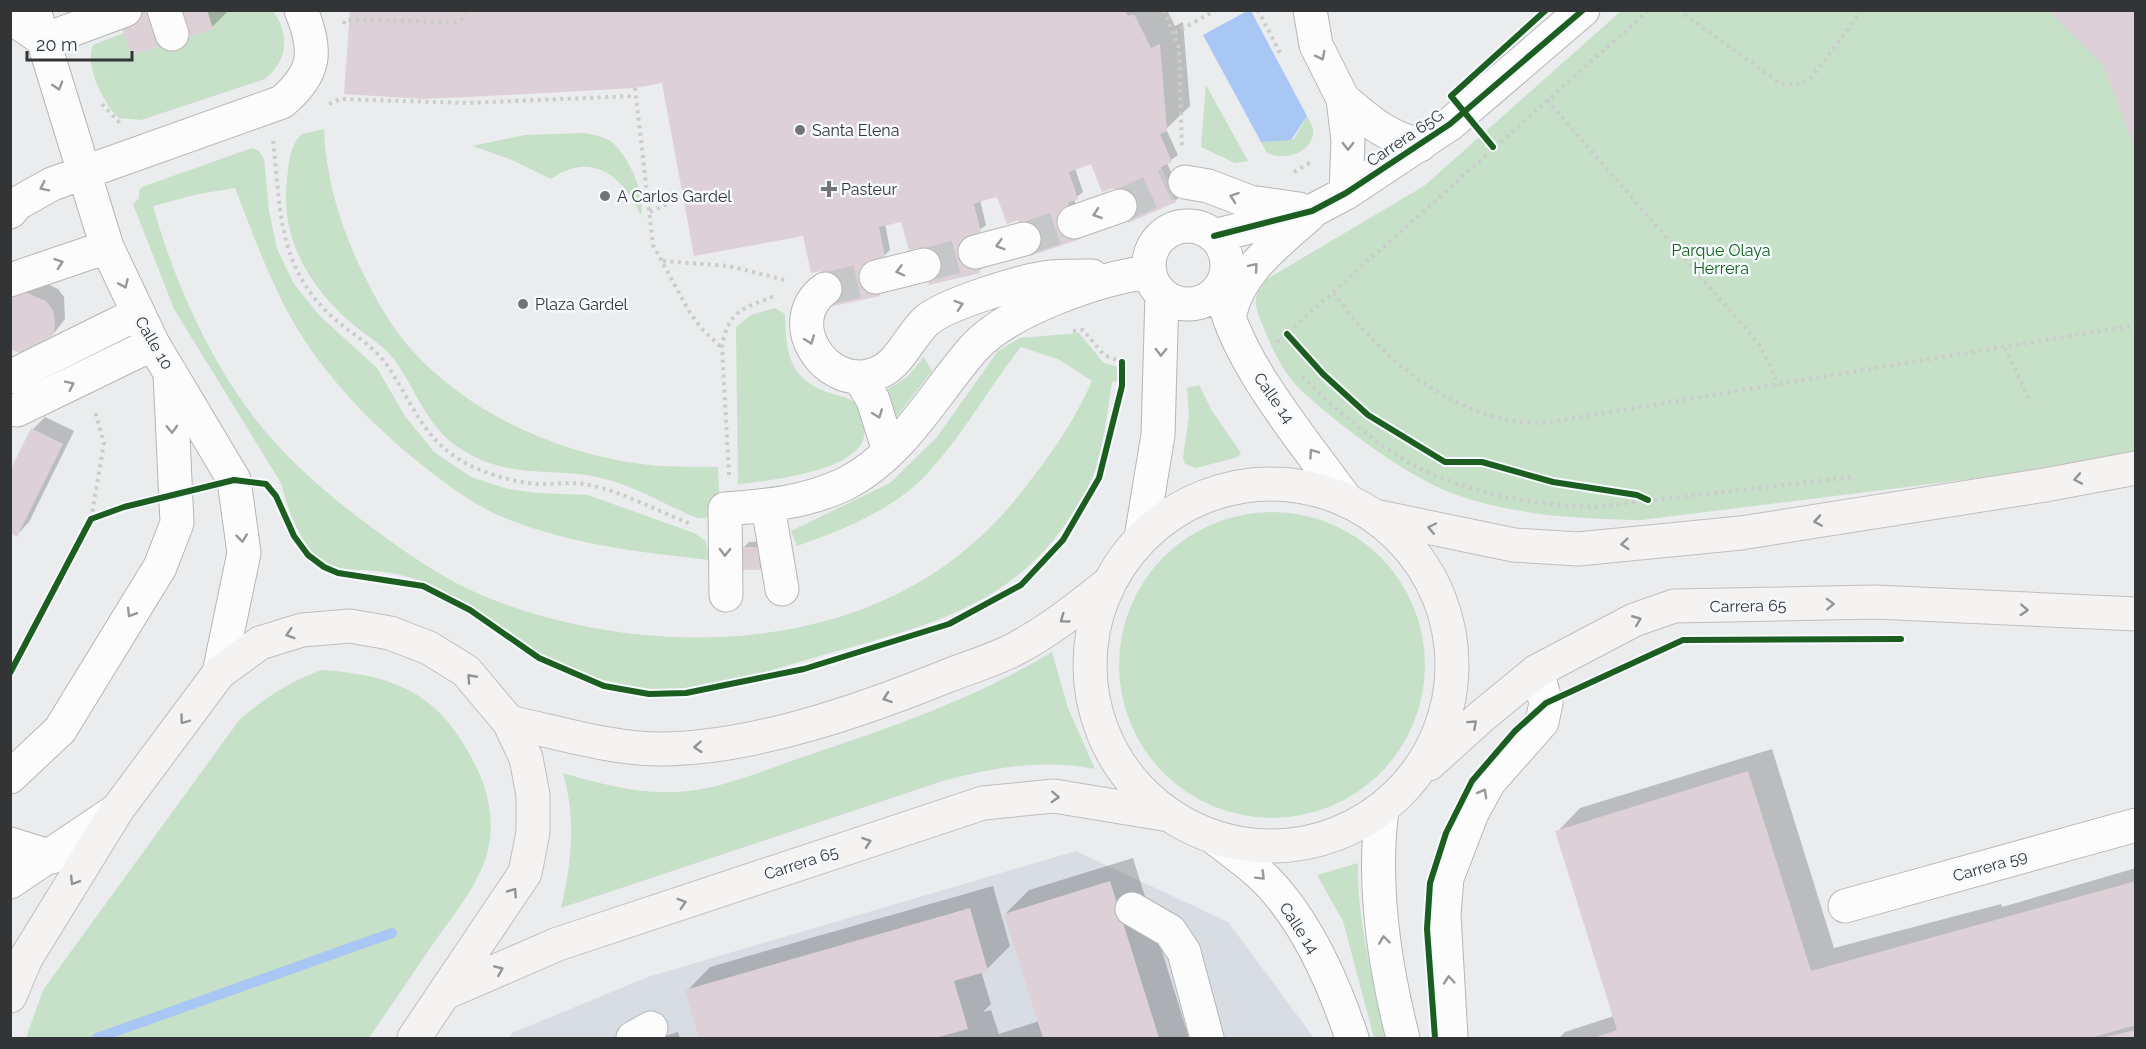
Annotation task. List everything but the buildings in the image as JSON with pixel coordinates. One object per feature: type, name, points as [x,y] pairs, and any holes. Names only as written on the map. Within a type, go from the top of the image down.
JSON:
[{"type":"main road","points":[[1360,508],[1409,548],[1436,590],[1450,637],[1451,687],[1449,696],[1439,734],[1415,777],[1382,809],[1348,830],[1316,842],[1283,847],[1249,846],[1216,839],[1169,815],[1136,786],[1111,750],[1096,709],[1090,666],[1095,623],[1119,566],[1141,538],[1176,510],[1216,492],[1260,484],[1304,487],[1360,508],[1514,545],[1578,549],[1741,533],[2045,485],[2136,468]]},
{"type":"main road","points":[[509,722],[619,745],[664,749],[724,745],[833,716],[919,687],[1014,650],[1063,620],[1110,583]]},
{"type":"main road","name":"Carrera 65","points":[[1415,777],[1482,716],[1537,671],[1634,620],[1674,606],[1875,602],[2136,614]]},
{"type":"main road","points":[[10,996],[18,964],[117,810],[219,673],[260,643],[302,630],[350,626],[390,633],[429,648],[466,671],[509,722],[526,758],[533,795],[533,832],[525,873],[414,1038]]},
{"type":"main road","name":"Carrera 65","points":[[445,993],[558,944],[983,803],[1054,796],[1169,815]]},
{"type":"street","points":[[10,17],[39,25],[125,10]]},
{"type":"street","name":"Carrera 65G","points":[[1310,10],[1316,45],[1343,99],[1348,140],[1346,193]]},
{"type":"street","name":"Carrera 65G","points":[[1208,232],[1312,211],[1346,193],[1465,113],[1583,10]]},
{"type":"street","points":[[10,212],[18,203],[36,191],[83,171],[282,102],[300,87],[307,72],[318,19]]},
{"type":"street","name":"Calle 10","points":[[39,25],[107,247],[137,314],[234,480],[244,553],[219,673]]},
{"type":"street","name":"Carrera 65G","points":[[1343,99],[1397,140],[1420,145]]},
{"type":"street","points":[[825,289],[817,295],[809,309],[806,321],[809,341],[815,353],[827,366],[842,375],[860,378],[887,368],[926,321],[940,311],[1035,280],[1051,277],[1116,276],[1156,283],[1173,301],[1186,304],[1199,303],[1211,297],[1221,287],[1226,274],[1226,260],[1222,247],[1208,232],[1177,183],[1208,186],[1250,202],[1312,211]]},
{"type":"street","points":[[1074,222],[1120,206]]},
{"type":"street","points":[[1228,319],[1232,301],[1247,275],[1263,256],[1312,211]]},
{"type":"street","points":[[1141,538],[1158,435],[1156,283],[1150,259],[1154,247],[1173,229],[1188,226],[1208,232]]},
{"type":"street","points":[[975,252],[1024,239]]},
{"type":"street","points":[[10,280],[107,247]]},
{"type":"street","points":[[876,277],[924,265]]},
{"type":"street","points":[[726,595],[727,518],[768,506],[809,498],[846,483],[889,451],[928,409],[974,348],[999,325],[1034,308],[1116,276]]},
{"type":"street","name":"Calle 14","points":[[1221,287],[1228,319],[1254,370],[1360,508]]},
{"type":"street","points":[[10,377],[137,314]]},
{"type":"street","points":[[10,777],[60,730],[160,567],[177,523],[162,358],[13,415]]},
{"type":"street","points":[[860,378],[873,400],[889,451]]},
{"type":"street","points":[[768,506],[782,589]]},
{"type":"street","points":[[1451,1038],[1445,941],[1447,878],[1472,813],[1489,782],[1542,722],[1546,703],[1537,671]]},
{"type":"street","points":[[1382,809],[1377,868],[1380,903],[1388,967],[1403,1038]]},
{"type":"street","points":[[10,882],[52,857],[117,810]]},
{"type":"street","name":"Carrera 59","points":[[1845,906],[2136,825]]},
{"type":"street","name":"Calle 14","points":[[1216,839],[1261,874],[1291,911],[1334,990],[1352,1038]]},
{"type":"street","points":[[10,844],[52,857]]},
{"type":"street","points":[[1132,909],[1170,931],[1184,952],[1207,1038]]},
{"type":"path","points":[[318,19],[456,22],[462,19],[465,10]]},
{"type":"path","points":[[1164,10],[1179,48],[1182,148]]},
{"type":"path","points":[[1175,33],[1216,10]]},
{"type":"path","points":[[1258,10],[1285,62]]},
{"type":"path","points":[[1281,351],[1274,343],[1334,293],[1493,147],[1649,10]]},
{"type":"path","points":[[1678,10],[1781,84],[1797,85],[1812,77],[1862,10]]},
{"type":"path","points":[[635,88],[653,245],[690,312],[702,329],[722,347]]},
{"type":"path","points":[[320,109],[339,99],[467,103],[635,96]]},
{"type":"path","points":[[1547,100],[1759,344],[1775,376],[1777,386]]},
{"type":"path","points":[[1465,113],[1493,147]]},
{"type":"path","points":[[272,136],[278,209],[286,244],[297,271],[326,311],[364,341],[389,367],[418,418],[440,444],[472,466],[495,475],[531,483],[584,484],[727,518],[722,347],[725,328],[736,314],[781,293]]},
{"type":"path","points":[[1174,149],[1187,149]]},
{"type":"path","points":[[1288,175],[1317,159]]},
{"type":"path","points":[[650,212],[683,197]]},
{"type":"path","points":[[662,261],[729,266],[792,281],[786,287]]},
{"type":"path","points":[[1334,293],[1356,325],[1404,369],[1434,389],[1499,418],[1522,423],[1543,423],[1777,386],[2136,325]]},
{"type":"path","points":[[1287,334],[1294,342]]},
{"type":"path","points":[[2005,348],[2031,403]]},
{"type":"path","points":[[1122,362],[1122,371]]},
{"type":"path","points":[[1300,374],[1332,406],[1374,439],[1418,467],[1475,488],[1522,501],[1559,507],[1594,507],[1857,477]]},
{"type":"path","points":[[1628,494],[1643,496],[1648,500]]},
{"type":"path","points":[[86,529],[91,519],[102,515]]},
{"type":"shaded area","points":[[1076,851],[1228,922],[1314,1038],[509,1038],[512,1033],[648,977]]},
{"type":"green space","points":[[207,11],[273,11],[282,29],[284,47],[273,72],[265,79],[141,120],[119,118],[107,104],[93,74],[91,54],[93,45],[124,33],[131,55],[213,29]]},
{"type":"green space","name":"Parque Olaya Herrera","points":[[1621,11],[2135,11],[2135,451],[2045,470],[1641,520],[1566,517],[1492,505],[1444,490],[1388,458],[1348,430],[1313,401],[1293,382],[1283,368],[1259,316],[1256,298],[1267,279],[1424,186]]},
{"type":"green space","points":[[1206,85],[1248,161],[1235,163],[1201,147]]},
{"type":"green space","points":[[1307,116],[1312,125],[1313,134],[1307,147],[1287,156],[1267,153],[1261,142],[1294,139]]},
{"type":"green space","points":[[324,129],[325,147],[335,199],[345,232],[359,265],[394,328],[432,370],[485,410],[515,426],[577,450],[650,465],[718,467],[719,493],[713,514],[706,518],[697,518],[637,490],[601,478],[516,470],[500,466],[482,460],[451,442],[432,421],[393,358],[334,306],[309,275],[300,258],[288,221],[286,201],[290,156],[294,144],[302,134]]},
{"type":"green space","points":[[584,133],[609,140],[621,152],[636,178],[641,198],[641,216],[634,202],[616,179],[593,167],[580,167],[566,171],[551,179],[510,159],[472,146],[525,135]]},
{"type":"green space","points":[[252,148],[259,151],[264,159],[269,210],[277,249],[294,284],[320,316],[377,368],[405,416],[434,452],[471,477],[508,489],[537,493],[588,495],[694,533],[706,541],[709,560],[603,546],[525,526],[478,505],[436,476],[381,430],[347,395],[317,358],[291,318],[275,286],[235,188],[198,194],[153,206],[171,262],[194,318],[223,371],[268,435],[324,490],[385,537],[448,578],[499,602],[558,620],[621,632],[685,637],[750,635],[813,624],[873,605],[929,576],[994,524],[1050,455],[1073,419],[1092,381],[1058,359],[1021,347],[951,445],[912,488],[865,518],[797,546],[791,531],[890,483],[937,437],[998,351],[1020,338],[1079,333],[1104,363],[1119,367],[1119,381],[1112,382],[1103,441],[1092,478],[1064,526],[1040,555],[1013,579],[953,614],[921,626],[773,670],[726,682],[679,689],[634,687],[575,671],[534,651],[471,605],[425,583],[404,576],[345,569],[328,564],[311,550],[297,529],[281,483],[174,309],[133,204],[139,198],[139,191],[142,187]]},
{"type":"green space","points":[[775,308],[785,314],[788,350],[796,370],[814,386],[856,404],[863,419],[863,441],[853,453],[816,471],[738,484],[736,327],[751,315]]},
{"type":"green space","points":[[924,357],[932,371],[893,421],[882,393],[907,377]]},
{"type":"green space","points":[[1199,385],[1212,411],[1241,453],[1238,457],[1196,468],[1185,464],[1183,458],[1189,416],[1187,388]]},
{"type":"green space","points":[[1272,512],[1302,515],[1330,524],[1357,538],[1380,557],[1399,580],[1413,607],[1422,635],[1425,665],[1422,695],[1413,723],[1399,750],[1380,773],[1357,792],[1330,806],[1302,815],[1272,818],[1242,815],[1214,806],[1187,792],[1164,773],[1145,750],[1131,723],[1122,695],[1119,665],[1122,635],[1131,607],[1145,580],[1164,557],[1187,538],[1214,524],[1242,515]]},
{"type":"green space","points":[[1052,652],[1068,708],[1095,769],[1057,765],[1020,766],[983,771],[946,780],[561,908],[568,874],[571,840],[570,807],[563,773],[640,791],[688,791],[715,786],[928,713],[991,685]]},
{"type":"green space","points":[[322,670],[364,675],[383,680],[418,696],[434,707],[461,740],[480,774],[490,811],[490,838],[477,879],[369,1038],[26,1038],[43,990],[240,719],[279,690]]},
{"type":"green space","points":[[1358,863],[1363,930],[1388,1038],[1374,1038],[1343,921],[1317,875]]},
{"type":"water","points":[[1251,11],[1307,116],[1291,140],[1261,142],[1203,35]]},
{"type":"waterway","points":[[97,1038],[392,933]]},
{"type":"tunnel","points":[[1120,206],[1168,184]]},
{"type":"tunnel","points":[[1024,239],[1074,222]]},
{"type":"tunnel","points":[[924,265],[975,252]]},
{"type":"tunnel","points":[[825,289],[876,277]]},
{"type":"cycle path","points":[[1493,147],[1451,96],[1546,10]]},
{"type":"cycle path","points":[[1214,236],[1312,211],[1346,193],[1450,124],[1583,10]]},
{"type":"cycle path","points":[[1287,334],[1323,374],[1368,415],[1445,462],[1482,462],[1553,482],[1637,495],[1648,500]]},
{"type":"cycle path","points":[[10,673],[91,519],[124,507],[234,480],[266,484],[276,496],[294,536],[308,555],[324,567],[338,573],[423,586],[470,610],[539,658],[604,686],[649,694],[686,693],[804,669],[949,624],[1021,585],[1063,540],[1099,478],[1122,386],[1122,362]]},
{"type":"cycle path","points":[[1435,1038],[1427,929],[1430,883],[1446,833],[1472,781],[1515,731],[1546,703],[1683,640],[1901,639]]},
{"type":"place","name":"Santa Elena","points":[[800,130]]},
{"type":"place","name":"Pasteur","points":[[829,189]]},
{"type":"place","name":"A Carlos Gardel","points":[[605,196]]},
{"type":"place","name":"Plaza Gardel","points":[[523,304]]}]
